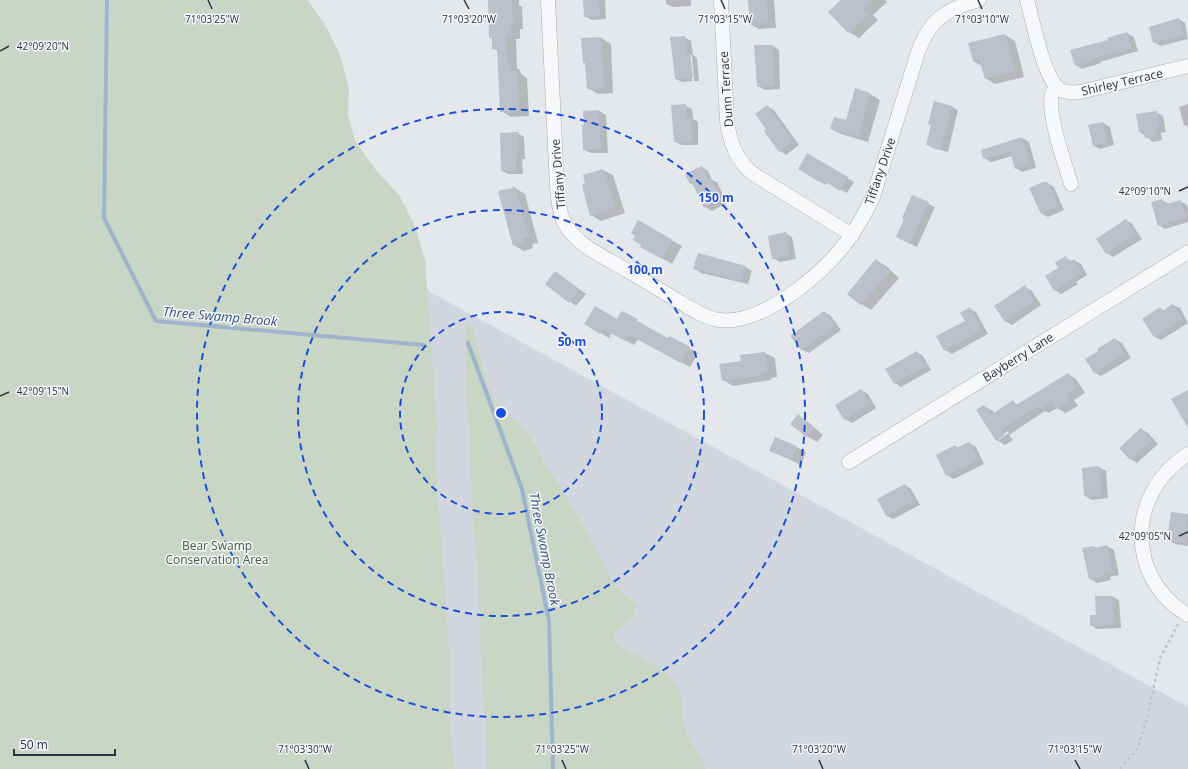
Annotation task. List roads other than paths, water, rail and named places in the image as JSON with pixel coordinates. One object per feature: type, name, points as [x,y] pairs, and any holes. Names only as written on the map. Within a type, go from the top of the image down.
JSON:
[{"type":"street","name":"Tiffany Drive","points":[[548,0],[558,202],[563,221],[572,234],[582,242],[694,310],[714,319],[726,321],[743,319],[760,313],[794,292],[830,262],[852,235],[864,215],[877,186],[924,36],[933,22],[945,12],[960,5],[978,0]]},
{"type":"street","name":"Dunn Terrace","points":[[721,0],[727,122],[730,138],[736,154],[740,161],[752,173],[852,235]]},
{"type":"street","points":[[1027,0],[1045,64],[1057,87],[1053,91],[1052,96],[1053,113],[1059,145],[1071,184]]},
{"type":"street","name":"Shirley Terrace","points":[[1057,87],[1063,91],[1076,93],[1188,66]]},
{"type":"street","name":"Bayberry Lane","points":[[849,462],[1188,252]]},
{"type":"street","points":[[1186,614],[1165,597],[1154,582],[1147,564],[1142,536],[1147,502],[1153,490],[1171,468],[1188,454]]},
{"type":"waterway","name":"Three Swamp Brook","points":[[107,0],[104,218],[156,321],[423,345]]},
{"type":"waterway","name":"Three Swamp Brook","points":[[468,343],[522,489],[549,621],[553,769]]},
{"type":"park label","name":"Bear Swamp Conservation Area","points":[[217,552]]}]
